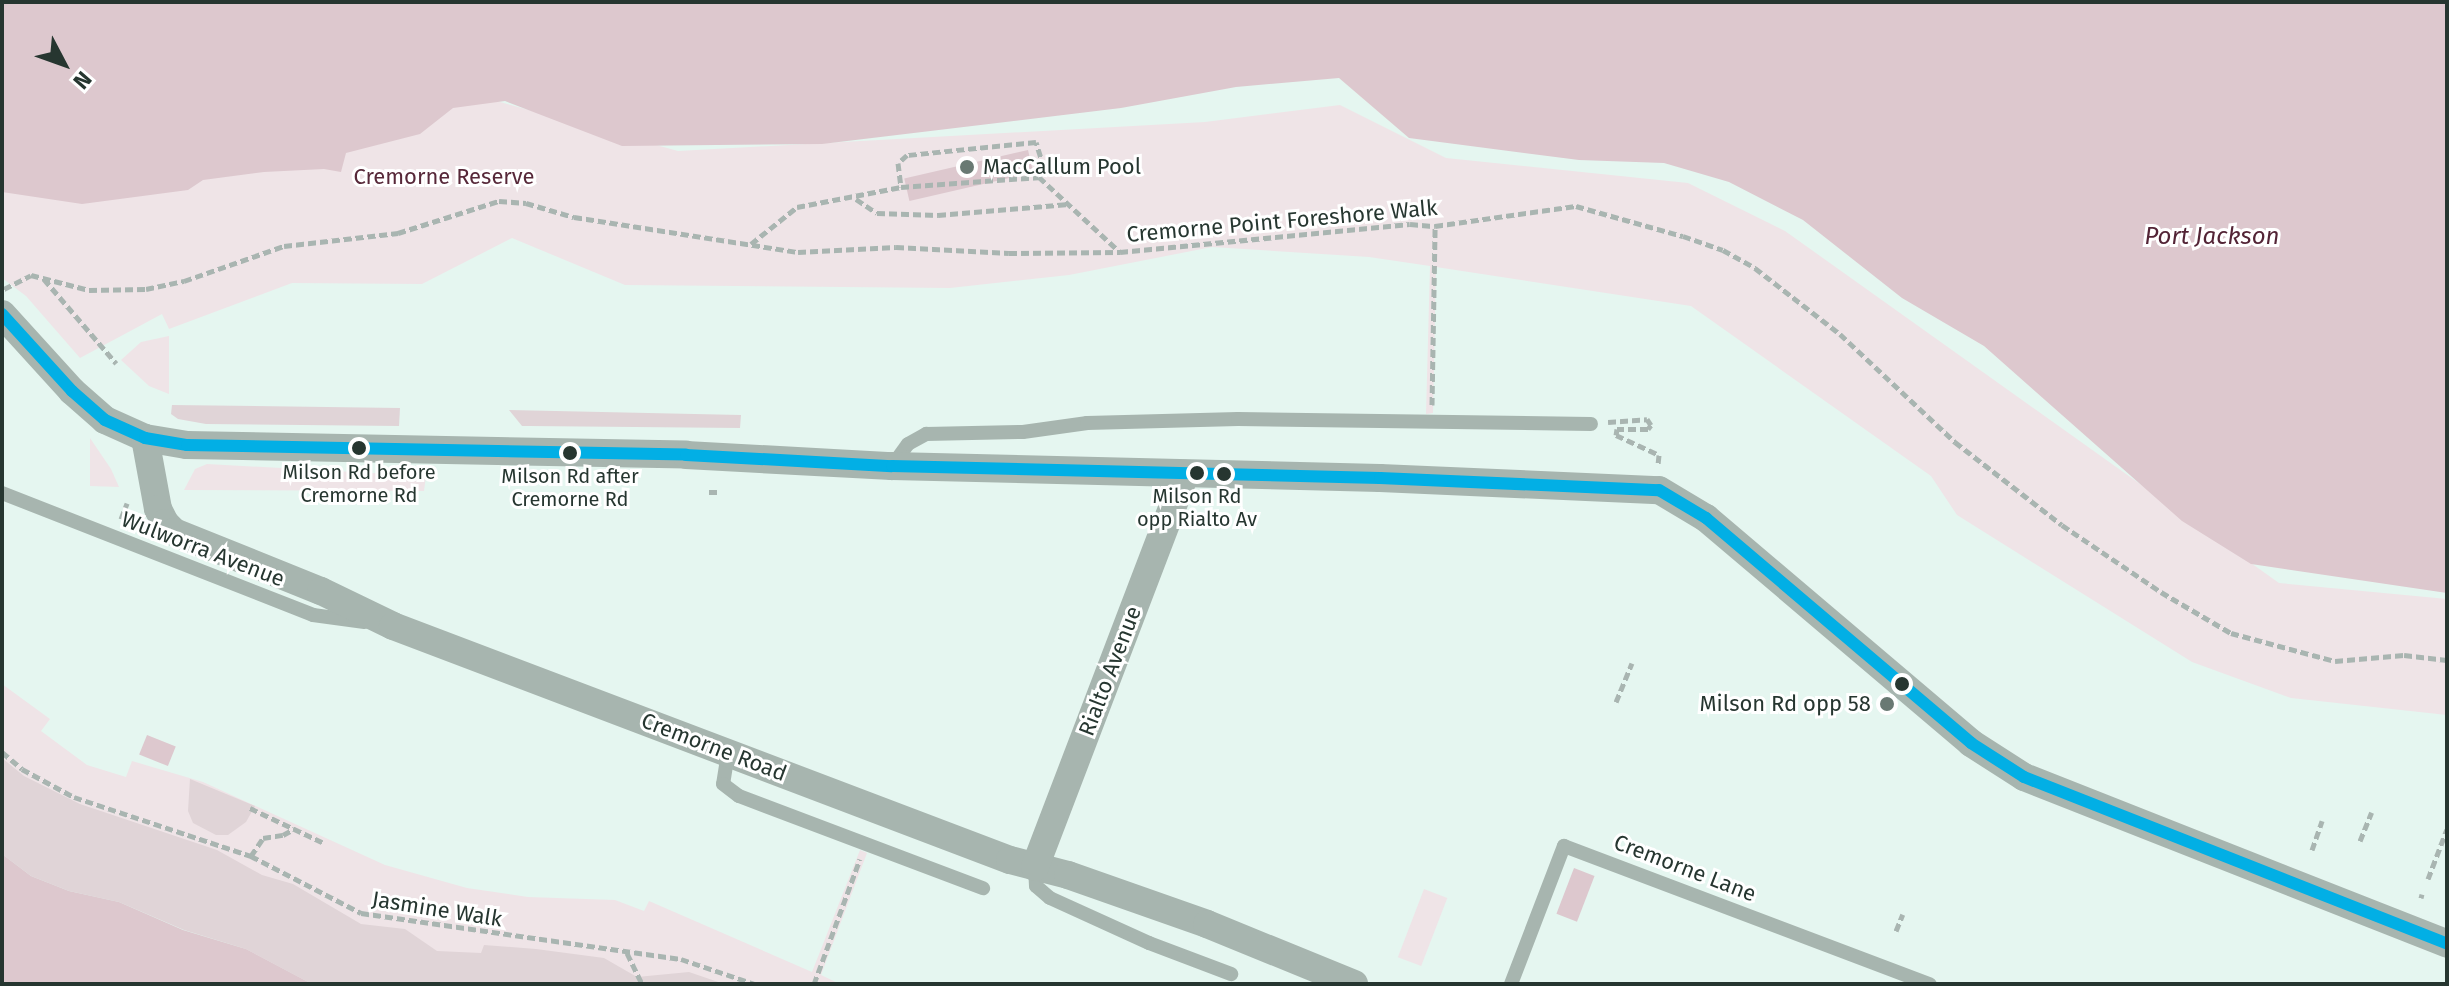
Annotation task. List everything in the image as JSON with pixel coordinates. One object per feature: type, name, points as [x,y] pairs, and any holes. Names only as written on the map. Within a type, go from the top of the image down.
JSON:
[{"type":"street","points":[[2,314],[96,414],[125,431],[145,438],[225,448],[686,455],[892,466],[1380,478],[1650,489],[1675,497],[1706,518],[1971,743],[2024,777],[2447,944]]},
{"type":"street","name":"Cremorne Road","points":[[145,438],[158,509],[171,530],[321,591],[393,626],[1035,867],[1207,924],[1354,984]]},
{"type":"street","name":"Rialto Avenue","points":[[1035,867],[1185,474]]},
{"type":"lane","points":[[892,466],[908,444],[926,434],[1023,432],[1087,423],[1238,419],[1591,424]]},
{"type":"lane","name":"Wulworra Avenue","points":[[2,493],[313,615],[393,626]]},
{"type":"lane","points":[[728,753],[723,784],[729,790],[983,888]]},
{"type":"lane","name":"Cremorne Lane","points":[[1511,984],[1564,846],[1930,984]]},
{"type":"lane","points":[[1035,867],[1036,886],[1050,898],[1149,943],[1231,974]]},
{"type":"path","points":[[901,187],[898,163],[907,155],[1036,142],[1044,168],[1039,177]]},
{"type":"path","points":[[751,244],[797,207],[901,187],[1039,177],[1120,252]]},
{"type":"path","points":[[855,198],[877,213],[938,215],[1069,204]]},
{"type":"path","name":"Cremorne Point Foreshore Walk","points":[[44,278],[89,290],[146,289],[184,281],[284,246],[398,233],[499,201],[526,203],[574,217],[798,252],[896,247],[1009,253],[1120,252],[1410,224],[1435,226],[1576,206],[1723,250],[1781,286],[1840,334],[1955,442],[2062,525],[2161,592],[2231,633],[2335,661],[2404,655],[2447,660]]},
{"type":"path","points":[[1432,424],[1435,226]]},
{"type":"path","points":[[2,291],[31,275],[44,278],[116,363]]},
{"type":"path","points":[[1591,424],[1647,419],[1651,425],[1648,429],[1617,429],[1616,435],[1659,455],[1650,489]]},
{"type":"path","points":[[709,492],[718,492]]},
{"type":"path","points":[[121,514],[127,503]]},
{"type":"path","points":[[1616,702],[1632,663]]},
{"type":"path","name":"Jasmine Walk","points":[[2,752],[22,769],[74,797],[251,856],[361,913],[681,959],[755,984]]},
{"type":"path","points":[[250,808],[322,842]]},
{"type":"path","points":[[2360,841],[2372,812]]},
{"type":"path","points":[[2312,850],[2322,821]]},
{"type":"path","points":[[251,856],[263,838],[283,835],[294,829]]},
{"type":"path","points":[[2428,879],[2447,829]]},
{"type":"path","points":[[814,984],[866,843]]},
{"type":"path","points":[[1896,931],[1903,914]]},
{"type":"path","points":[[627,952],[642,984]]},
{"type":"green space","name":"Cremorne Reserve","points":[[434,84],[678,151],[1205,122],[1340,105],[1446,158],[1688,183],[1785,231],[2279,583],[2447,599],[2447,715],[2291,698],[2192,662],[1957,515],[1931,476],[1691,306],[1436,267],[1433,413],[1426,414],[1430,266],[1369,257],[1212,247],[1069,275],[950,288],[625,285],[512,238],[422,284],[292,283],[169,329],[162,314],[80,358],[26,296],[2,278],[2,190]]},
{"type":"green space","points":[[169,336],[169,394],[149,386],[121,360],[141,342]]},
{"type":"green space","points":[[90,438],[111,469],[119,487],[90,486]]},
{"type":"green space","points":[[207,464],[426,476],[424,491],[184,490],[195,469]]},
{"type":"green space","points":[[2,684],[50,719],[41,731],[87,765],[126,777],[132,761],[203,782],[385,865],[467,888],[528,897],[615,900],[644,911],[649,901],[812,972],[860,850],[867,853],[821,975],[840,984],[312,984],[246,949],[2,854]]},
{"type":"green space","points":[[1424,889],[1447,898],[1421,966],[1398,957]]},
{"type":"shaded area","points":[[172,405],[400,408],[399,426],[206,424],[178,419],[171,414]]},
{"type":"shaded area","points":[[509,410],[741,415],[740,428],[522,426]]},
{"type":"shaded area","points":[[2,758],[24,776],[80,804],[217,850],[262,875],[293,884],[361,924],[405,929],[437,951],[481,953],[484,945],[536,949],[604,958],[637,977],[689,972],[724,984],[312,984],[246,949],[184,930],[119,902],[69,891],[31,876],[2,854]]},
{"type":"shaded area","points":[[190,779],[255,806],[246,822],[228,835],[216,835],[193,823],[188,811]]},
{"type":"water","name":"Port Jackson","points":[[2,2],[2447,2],[2447,593],[2251,564],[2182,521],[1984,346],[1902,298],[1803,220],[1729,182],[1664,163],[1579,160],[1409,138],[1339,78],[1236,87],[1121,108],[822,144],[622,146],[505,101],[453,108],[420,134],[346,153],[341,172],[324,169],[264,172],[203,180],[188,190],[82,204],[2,192]]},
{"type":"water","name":"MacCallum Pool","points":[[1028,150],[1033,172],[909,201],[904,179]]},
{"type":"water","points":[[147,735],[176,747],[168,766],[139,754]]},
{"type":"water","points":[[2,854],[31,876],[69,891],[119,902],[183,930],[246,949],[312,984],[2,984]]},
{"type":"water","points":[[1574,868],[1595,876],[1577,922],[1556,914]]},
{"type":"transit line","points":[[2,314],[72,391],[105,420],[145,438],[187,445],[686,455],[892,466],[1380,478],[1659,490],[1706,518],[1971,743],[2024,777],[2447,944]]},
{"type":"place","name":"MacCallum Pool","points":[[967,167]]},
{"type":"place","name":"Milson Rd before Cremorne Rd","points":[[359,448]]},
{"type":"place","name":"Milson Rd after Cremorne Rd","points":[[570,453]]},
{"type":"place","name":"Milson Rd opp Rialto Av","points":[[1197,473]]},
{"type":"place","name":"Milson Rd opp 58","points":[[1887,704]]}]
